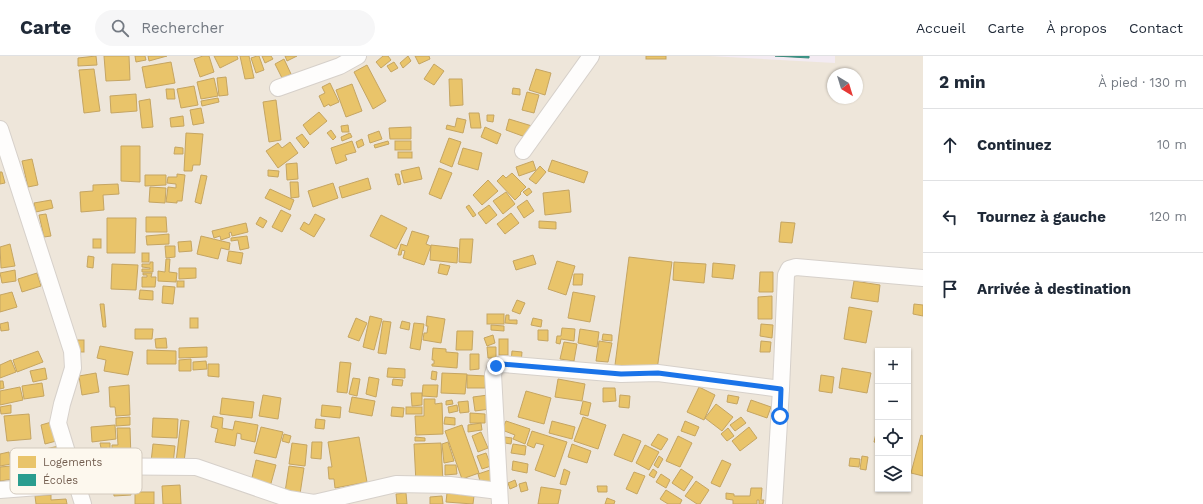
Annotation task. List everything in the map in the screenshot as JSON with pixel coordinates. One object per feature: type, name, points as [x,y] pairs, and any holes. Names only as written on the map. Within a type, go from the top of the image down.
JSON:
[{"type":"street","points":[[278,88],[340,66],[358,56]]},
{"type":"street","points":[[523,151],[589,56]]},
{"type":"street","points":[[0,129],[72,352],[73,368],[62,404],[58,424],[66,448]]},
{"type":"street","points":[[774,504],[786,275],[790,269],[796,267],[923,278]]},
{"type":"street","points":[[142,467],[196,467],[289,499],[314,502],[396,484],[450,485],[500,497],[493,374],[496,366],[502,364],[621,374],[658,373],[781,389]]},
{"type":"street","points":[[0,490],[10,489]]},
{"type":"street","points":[[80,494],[83,504]]},
{"type":"shaded area","points":[[0,56],[923,56],[923,504],[0,504]]},
{"type":"shaded area","points":[[710,56],[835,56],[835,63]]},
{"type":"building: Logements","points":[[96,56],[97,65],[78,66],[78,58]]},
{"type":"building: Logements","points":[[104,56],[129,56],[130,80],[106,81]]},
{"type":"building: Logements","points":[[135,56],[145,56],[146,60],[136,62]]},
{"type":"building: Logements","points":[[148,56],[167,56],[149,61]]},
{"type":"building: Logements","points":[[209,56],[214,72],[200,77],[194,59]]},
{"type":"building: Logements","points":[[214,56],[237,56],[238,59],[220,68]]},
{"type":"building: Logements","points":[[240,56],[249,56],[254,78],[245,79]]},
{"type":"building: Logements","points":[[259,56],[264,70],[256,73],[251,58]]},
{"type":"building: Logements","points":[[262,56],[271,56],[273,59],[265,63]]},
{"type":"building: Logements","points":[[285,56],[297,56],[287,61]]},
{"type":"building: Logements","points":[[383,56],[388,56],[391,60],[381,68],[376,62]]},
{"type":"building: Logements","points":[[408,56],[411,61],[403,68],[400,63]]},
{"type":"building: Logements","points":[[415,56],[429,56],[430,59],[419,64]]},
{"type":"building: Logements","points":[[646,56],[666,56],[666,59],[646,59]]},
{"type":"building: Logements","points":[[284,59],[291,74],[282,78],[275,64]]},
{"type":"building: Logements","points":[[171,62],[175,83],[146,88],[142,67]]},
{"type":"building: Logements","points":[[394,62],[398,68],[391,72],[387,66]]},
{"type":"building: Logements","points":[[434,64],[444,71],[434,85],[424,79]]},
{"type":"building: Logements","points":[[367,65],[386,101],[373,109],[354,72]]},
{"type":"building: Logements","points":[[94,69],[100,111],[84,113],[79,70]]},
{"type":"building: Logements","points":[[536,69],[551,73],[545,95],[529,90]]},
{"type":"building: Logements","points":[[226,77],[228,95],[219,96],[217,78]]},
{"type":"building: Logements","points":[[214,78],[218,96],[201,99],[197,82]]},
{"type":"building: Logements","points":[[449,79],[462,79],[463,105],[450,106]]},
{"type":"building: Logements","points":[[330,83],[339,102],[330,106],[329,104],[324,107],[319,96],[325,93],[322,87]]},
{"type":"building: Logements","points":[[352,84],[362,111],[346,117],[336,90]]},
{"type":"building: Logements","points":[[194,86],[198,105],[181,108],[177,89]]},
{"type":"building: Logements","points":[[513,88],[520,89],[520,95],[512,94]]},
{"type":"building: Logements","points":[[166,89],[174,89],[175,99],[167,99]]},
{"type":"building: Logements","points":[[527,92],[539,95],[534,113],[522,110]]},
{"type":"building: Logements","points":[[136,94],[137,111],[111,113],[110,96]]},
{"type":"building: Logements","points":[[218,98],[219,102],[202,106],[201,101]]},
{"type":"building: Logements","points":[[150,99],[153,127],[142,128],[139,101]]},
{"type":"building: Logements","points":[[276,100],[281,140],[269,142],[263,102]]},
{"type":"building: Logements","points":[[201,108],[204,123],[193,125],[190,110]]},
{"type":"building: Logements","points":[[319,112],[327,121],[310,135],[303,125]]},
{"type":"building: Logements","points":[[469,113],[479,113],[481,128],[471,128]]},
{"type":"building: Logements","points":[[487,115],[494,115],[493,122],[487,121]]},
{"type":"building: Logements","points":[[183,116],[184,126],[171,127],[170,118]]},
{"type":"building: Logements","points":[[457,118],[466,120],[463,133],[446,129],[447,125],[455,127]]},
{"type":"building: Logements","points":[[509,119],[532,126],[528,138],[506,130]]},
{"type":"building: Logements","points":[[348,125],[349,132],[342,132],[341,126]]},
{"type":"building: Logements","points":[[411,127],[411,139],[390,139],[389,128]]},
{"type":"building: Logements","points":[[485,127],[501,134],[497,144],[481,137]]},
{"type":"building: Logements","points":[[331,130],[336,137],[333,140],[327,133]]},
{"type":"building: Logements","points":[[379,131],[382,139],[370,143],[368,135]]},
{"type":"building: Logements","points":[[186,133],[203,134],[200,165],[193,165],[192,171],[184,171]]},
{"type":"building: Logements","points":[[350,133],[352,137],[342,141],[341,137]]},
{"type":"building: Logements","points":[[302,134],[309,143],[304,148],[296,138]]},
{"type":"building: Logements","points":[[449,138],[461,142],[452,167],[440,162]]},
{"type":"building: Logements","points":[[362,139],[364,145],[358,148],[356,142]]},
{"type":"building: Logements","points":[[352,141],[356,152],[345,155],[347,160],[336,164],[331,148]]},
{"type":"building: Logements","points":[[388,141],[389,144],[375,148],[374,145]]},
{"type":"building: Logements","points":[[395,141],[411,141],[411,150],[395,150]]},
{"type":"building: Logements","points":[[290,142],[298,153],[278,168],[266,151],[278,143],[282,148]]},
{"type":"building: Logements","points":[[121,146],[140,146],[140,182],[121,181]]},
{"type":"building: Logements","points":[[175,147],[183,148],[183,154],[174,154]]},
{"type":"building: Logements","points":[[463,148],[482,153],[478,170],[458,164]]},
{"type":"building: Logements","points":[[398,152],[412,152],[412,158],[398,158]]},
{"type":"building: Logements","points":[[32,159],[38,185],[28,187],[22,161]]},
{"type":"building: Logements","points":[[552,160],[588,172],[584,183],[548,171]]},
{"type":"building: Logements","points":[[533,161],[536,170],[519,176],[516,167]]},
{"type":"building: Logements","points":[[297,163],[298,179],[287,180],[286,164]]},
{"type":"building: Logements","points":[[540,166],[546,172],[536,184],[529,179]]},
{"type":"building: Logements","points":[[419,167],[422,179],[404,183],[401,171]]},
{"type":"building: Logements","points":[[439,168],[452,173],[441,199],[429,194]]},
{"type":"building: Logements","points":[[268,170],[279,171],[278,177],[268,176]]},
{"type":"building: Logements","points":[[0,172],[2,172],[5,183],[0,184]]},
{"type":"building: Logements","points":[[512,173],[526,187],[515,200],[497,181],[503,175],[506,178]]},
{"type":"building: Logements","points":[[177,174],[185,175],[182,201],[177,201],[177,203],[166,202],[168,187],[176,188],[176,184],[167,183],[168,177],[177,177]]},
{"type":"building: Logements","points":[[395,174],[399,174],[401,184],[398,185]]},
{"type":"building: Logements","points":[[145,175],[166,175],[166,185],[145,186]]},
{"type":"building: Logements","points":[[201,175],[207,176],[201,204],[195,202]]},
{"type":"building: Logements","points":[[368,178],[371,189],[342,198],[339,187]]},
{"type":"building: Logements","points":[[488,180],[498,191],[482,205],[473,195]]},
{"type":"building: Logements","points":[[290,182],[298,182],[299,197],[291,198]]},
{"type":"building: Logements","points":[[333,183],[338,198],[313,207],[308,191]]},
{"type":"building: Logements","points":[[118,184],[119,194],[103,195],[104,210],[81,212],[80,192],[93,191],[93,185]]},
{"type":"building: Logements","points":[[150,187],[166,188],[165,203],[149,202]]},
{"type":"building: Logements","points":[[529,188],[532,192],[527,196],[523,192]]},
{"type":"building: Logements","points":[[270,189],[294,200],[290,210],[265,198]]},
{"type":"building: Logements","points":[[569,190],[571,212],[545,215],[543,193]]},
{"type":"building: Logements","points":[[506,192],[515,204],[503,214],[493,201]]},
{"type":"building: Logements","points":[[51,200],[53,208],[36,212],[34,203]]},
{"type":"building: Logements","points":[[527,200],[534,211],[524,218],[517,207]]},
{"type":"building: Logements","points":[[469,205],[476,215],[473,217],[466,207]]},
{"type":"building: Logements","points":[[489,205],[497,215],[486,224],[478,213]]},
{"type":"building: Logements","points":[[281,210],[291,215],[282,232],[272,227]]},
{"type":"building: Logements","points":[[511,213],[519,223],[505,234],[497,224]]},
{"type":"building: Logements","points":[[46,214],[51,236],[44,237],[39,215]]},
{"type":"building: Logements","points":[[315,214],[325,219],[314,237],[300,229],[304,222],[309,225]]},
{"type":"building: Logements","points":[[381,215],[407,228],[396,249],[370,236]]},
{"type":"building: Logements","points":[[146,217],[166,217],[167,232],[146,232]]},
{"type":"building: Logements","points":[[260,217],[267,221],[263,228],[256,224]]},
{"type":"building: Logements","points":[[107,218],[136,218],[135,253],[107,253]]},
{"type":"building: Logements","points":[[539,221],[556,222],[556,229],[539,228]]},
{"type":"building: Logements","points":[[781,222],[795,223],[792,243],[779,242]]},
{"type":"building: Logements","points":[[246,223],[248,232],[232,236],[231,232],[229,233],[230,237],[221,240],[220,236],[214,238],[212,231]]},
{"type":"building: Logements","points":[[412,231],[429,236],[426,244],[431,246],[424,265],[403,258],[405,251],[402,250],[401,255],[398,255],[401,244],[407,246]]},
{"type":"building: Logements","points":[[169,234],[169,244],[147,245],[146,236]]},
{"type":"building: Logements","points":[[201,236],[230,243],[229,250],[221,248],[218,259],[197,254]]},
{"type":"building: Logements","points":[[247,236],[249,248],[240,250],[238,240],[231,241],[231,238]]},
{"type":"building: Logements","points":[[93,239],[101,239],[101,248],[93,248]]},
{"type":"building: Logements","points":[[460,239],[473,239],[471,263],[459,262]]},
{"type":"building: Logements","points":[[191,241],[192,251],[179,252],[178,242]]},
{"type":"building: Logements","points":[[10,244],[15,266],[1,268],[0,247]]},
{"type":"building: Logements","points":[[431,245],[458,248],[457,263],[430,260]]},
{"type":"building: Logements","points":[[165,246],[175,246],[175,257],[166,258]]},
{"type":"building: Logements","points":[[229,251],[243,253],[241,264],[227,261]]},
{"type":"building: Logements","points":[[142,253],[149,253],[149,262],[142,262]]},
{"type":"building: Logements","points":[[533,255],[536,264],[516,270],[513,261]]},
{"type":"building: Logements","points":[[88,256],[94,257],[93,268],[87,267]]},
{"type":"building: Logements","points":[[629,257],[672,262],[657,370],[615,365]]},
{"type":"building: Logements","points":[[166,259],[170,259],[169,272],[177,273],[176,282],[158,281],[158,271],[165,272]]},
{"type":"building: Logements","points":[[557,261],[575,266],[566,295],[548,289]]},
{"type":"building: Logements","points":[[150,262],[153,262],[153,272],[142,272],[142,269],[150,268],[142,267],[142,264],[150,264]]},
{"type":"building: Logements","points":[[674,262],[706,264],[704,283],[673,280]]},
{"type":"building: Logements","points":[[713,263],[735,265],[733,279],[712,277]]},
{"type":"building: Logements","points":[[112,264],[138,265],[136,290],[111,289]]},
{"type":"building: Logements","points":[[440,264],[450,266],[447,275],[438,273]]},
{"type":"building: Logements","points":[[179,268],[196,268],[196,278],[179,279]]},
{"type":"building: Logements","points":[[15,270],[16,281],[2,283],[0,273]]},
{"type":"building: Logements","points":[[760,272],[773,272],[773,292],[759,292]]},
{"type":"building: Logements","points":[[37,273],[41,286],[22,292],[18,279]]},
{"type":"building: Logements","points":[[143,273],[152,273],[151,277],[156,277],[155,287],[142,287],[142,277],[147,277],[147,275],[143,275]]},
{"type":"building: Logements","points":[[574,274],[583,274],[582,285],[573,285]]},
{"type":"building: Logements","points":[[177,281],[184,281],[184,287],[177,287]]},
{"type":"building: Logements","points":[[854,281],[880,285],[878,302],[851,298]]},
{"type":"building: Logements","points":[[163,286],[175,287],[173,304],[162,303]]},
{"type":"building: Logements","points":[[140,290],[153,291],[153,300],[139,299]]},
{"type":"building: Logements","points":[[12,292],[17,307],[0,312],[0,295]]},
{"type":"building: Logements","points":[[573,292],[595,296],[590,322],[568,318]]},
{"type":"building: Logements","points":[[772,296],[772,319],[758,319],[758,297]]},
{"type":"building: Logements","points":[[517,300],[525,303],[520,314],[512,311]]},
{"type":"building: Logements","points":[[100,304],[104,304],[106,327],[103,327]]},
{"type":"building: Logements","points":[[914,304],[923,305],[923,316],[913,314]]},
{"type":"building: Logements","points":[[849,307],[872,311],[866,343],[844,339]]},
{"type":"building: Logements","points":[[487,314],[504,314],[504,324],[487,324]]},
{"type":"building: Logements","points":[[506,315],[509,315],[509,320],[517,320],[517,324],[505,323]]},
{"type":"building: Logements","points":[[370,316],[382,319],[374,350],[363,347]]},
{"type":"building: Logements","points":[[427,316],[445,319],[441,343],[423,340],[424,333],[427,333]]},
{"type":"building: Logements","points":[[190,318],[198,318],[198,328],[190,328]]},
{"type":"building: Logements","points":[[356,318],[367,323],[359,341],[348,337]]},
{"type":"building: Logements","points":[[533,318],[542,320],[541,327],[531,325]]},
{"type":"building: Logements","points":[[383,321],[391,322],[386,354],[378,353]]},
{"type":"building: Logements","points":[[402,321],[410,323],[409,330],[400,328]]},
{"type":"building: Logements","points":[[8,322],[9,330],[1,331],[0,324]]},
{"type":"building: Logements","points":[[414,323],[424,324],[420,350],[410,348]]},
{"type":"building: Logements","points":[[761,324],[773,325],[772,338],[760,336]]},
{"type":"building: Logements","points":[[491,325],[504,326],[504,331],[491,330]]},
{"type":"building: Logements","points":[[562,328],[575,329],[574,341],[561,339],[560,344],[556,343],[557,336],[561,336]]},
{"type":"building: Logements","points":[[135,329],[153,329],[152,339],[135,339]]},
{"type":"building: Logements","points":[[580,329],[599,332],[597,347],[578,343]]},
{"type":"building: Logements","points":[[538,330],[548,330],[548,341],[538,340]]},
{"type":"building: Logements","points":[[457,331],[473,331],[472,350],[456,350]]},
{"type":"building: Logements","points":[[603,334],[612,335],[612,341],[602,340]]},
{"type":"building: Logements","points":[[493,335],[495,343],[487,346],[484,338]]},
{"type":"building: Logements","points":[[166,338],[167,348],[156,348],[155,339]]},
{"type":"building: Logements","points":[[499,339],[508,339],[508,355],[499,355]]},
{"type":"building: Logements","points":[[75,340],[84,340],[84,352],[75,352]]},
{"type":"building: Logements","points":[[599,341],[612,343],[608,362],[596,361]]},
{"type":"building: Logements","points":[[761,341],[771,342],[770,352],[760,352]]},
{"type":"building: Logements","points":[[564,342],[577,344],[574,361],[560,359]]},
{"type":"building: Logements","points":[[100,346],[133,352],[128,375],[104,371],[106,360],[97,358]]},
{"type":"building: Logements","points":[[207,347],[207,357],[179,358],[179,348]]},
{"type":"building: Logements","points":[[487,347],[496,347],[496,358],[488,358]]},
{"type":"building: Logements","points":[[433,348],[446,349],[446,352],[458,353],[457,368],[432,366],[432,364],[434,364],[434,360],[432,360]]},
{"type":"building: Logements","points":[[147,350],[176,351],[176,364],[147,364]]},
{"type":"building: Logements","points":[[38,351],[43,362],[17,372],[13,360]]},
{"type":"building: Logements","points":[[512,351],[522,352],[521,364],[511,362]]},
{"type":"building: Logements","points":[[470,354],[479,354],[479,369],[470,370]]},
{"type":"building: Logements","points":[[191,359],[191,371],[179,371],[179,360]]},
{"type":"building: Logements","points":[[11,360],[16,372],[0,378],[0,365]]},
{"type":"building: Logements","points":[[206,361],[207,369],[193,370],[193,362]]},
{"type":"building: Logements","points":[[340,362],[351,363],[347,393],[337,392]]},
{"type":"building: Logements","points":[[208,364],[219,364],[219,377],[208,376]]},
{"type":"building: Logements","points":[[45,368],[47,379],[33,382],[30,371]]},
{"type":"building: Logements","points":[[388,368],[405,369],[405,378],[387,377]]},
{"type":"building: Logements","points":[[842,368],[871,373],[867,393],[839,388]]},
{"type":"building: Logements","points":[[432,371],[437,372],[436,380],[431,379]]},
{"type":"building: Logements","points":[[96,373],[99,392],[82,395],[79,376]]},
{"type":"building: Logements","points":[[442,373],[467,374],[465,394],[441,393]]},
{"type":"building: Logements","points":[[467,375],[486,376],[485,388],[467,388]]},
{"type":"building: Logements","points":[[821,375],[834,377],[832,393],[819,391]]},
{"type":"building: Logements","points":[[369,377],[379,379],[376,397],[366,394]]},
{"type":"building: Logements","points":[[353,378],[360,379],[357,396],[349,394]]},
{"type":"building: Logements","points":[[393,379],[403,380],[402,386],[392,385]]},
{"type":"building: Logements","points":[[558,379],[585,384],[582,401],[555,397]]},
{"type":"building: Logements","points":[[0,381],[3,381],[4,388],[0,389]]},
{"type":"building: Logements","points":[[42,383],[44,396],[24,399],[22,386]]},
{"type":"building: Logements","points":[[129,385],[130,415],[116,416],[115,407],[110,407],[109,387]]},
{"type":"building: Logements","points":[[423,385],[438,385],[437,397],[422,396]]},
{"type":"building: Logements","points":[[20,387],[23,400],[0,405],[0,391]]},
{"type":"building: Logements","points":[[699,387],[715,395],[704,420],[687,412]]},
{"type":"building: Logements","points":[[603,388],[615,388],[616,401],[603,402]]},
{"type":"building: Logements","points":[[526,391],[551,398],[544,424],[518,417]]},
{"type":"building: Logements","points":[[411,393],[422,393],[422,405],[412,406]]},
{"type":"building: Logements","points":[[263,395],[281,398],[278,419],[259,416]]},
{"type":"building: Logements","points":[[488,395],[490,409],[475,411],[473,397]]},
{"type":"building: Logements","points":[[620,395],[630,396],[629,408],[619,407]]},
{"type":"building: Logements","points":[[728,395],[739,397],[737,404],[727,402]]},
{"type":"building: Logements","points":[[352,397],[375,401],[372,416],[349,412]]},
{"type":"building: Logements","points":[[222,398],[254,402],[252,418],[220,414]]},
{"type":"building: Logements","points":[[424,399],[435,399],[435,404],[442,403],[443,434],[416,435],[415,416],[424,416]]},
{"type":"building: Logements","points":[[452,400],[453,404],[446,405],[446,401]]},
{"type":"building: Logements","points":[[751,400],[771,407],[767,418],[747,411]]},
{"type":"building: Logements","points":[[468,401],[469,412],[460,413],[458,402]]},
{"type":"building: Logements","points":[[583,401],[591,403],[588,416],[580,414]]},
{"type":"building: Logements","points":[[716,404],[733,417],[722,431],[705,418]]},
{"type":"building: Logements","points":[[11,405],[11,413],[1,414],[0,407]]},
{"type":"building: Logements","points":[[322,405],[341,407],[340,418],[321,416]]},
{"type":"building: Logements","points":[[457,405],[458,411],[449,413],[448,407]]},
{"type":"building: Logements","points":[[392,407],[404,408],[403,417],[391,416]]},
{"type":"building: Logements","points":[[406,407],[422,407],[422,414],[406,414]]},
{"type":"building: Logements","points":[[470,413],[485,414],[485,423],[470,423]]},
{"type":"building: Logements","points":[[29,414],[31,439],[7,441],[4,416]]},
{"type":"building: Logements","points":[[213,416],[223,418],[222,428],[233,430],[235,421],[258,425],[255,442],[241,439],[241,434],[237,433],[235,446],[215,442],[218,429],[211,427]]},
{"type":"building: Logements","points":[[130,417],[130,425],[116,426],[116,418]]},
{"type":"building: Logements","points":[[445,417],[455,418],[455,425],[444,424]]},
{"type":"building: Logements","points":[[583,417],[606,425],[598,449],[574,441]]},
{"type":"building: Logements","points":[[741,417],[746,423],[735,431],[730,425]]},
{"type":"building: Logements","points":[[153,418],[178,419],[177,438],[152,437]]},
{"type":"building: Logements","points":[[316,419],[325,420],[324,429],[315,428]]},
{"type":"building: Logements","points":[[181,420],[189,421],[184,462],[176,462]]},
{"type":"building: Logements","points":[[55,421],[60,440],[45,444],[41,425]]},
{"type":"building: Logements","points":[[506,421],[530,429],[525,444],[513,439],[515,435],[502,430]]},
{"type":"building: Logements","points":[[552,421],[575,427],[572,439],[549,433]]},
{"type":"building: Logements","points":[[685,421],[699,427],[695,436],[681,431]]},
{"type":"building: Logements","points":[[481,423],[482,430],[468,432],[468,425]]},
{"type":"building: Logements","points":[[115,425],[116,439],[92,442],[91,427]]},
{"type":"building: Logements","points":[[462,425],[479,473],[462,479],[445,431]]},
{"type":"building: Logements","points":[[261,427],[283,432],[276,458],[254,453]]},
{"type":"building: Logements","points":[[749,427],[757,438],[740,451],[732,441]]},
{"type":"building: Logements","points":[[117,428],[130,428],[131,448],[112,448],[112,445],[118,445]]},
{"type":"building: Logements","points":[[728,428],[734,436],[727,441],[721,434]]},
{"type":"building: Logements","points":[[532,431],[567,442],[555,477],[535,470],[544,445],[536,443],[534,448],[527,445]]},
{"type":"building: Logements","points":[[481,432],[488,448],[478,452],[472,436]]},
{"type":"building: Logements","points":[[284,434],[291,436],[289,443],[282,441]]},
{"type":"building: Logements","points":[[623,434],[641,441],[632,462],[614,455]]},
{"type":"building: Logements","points":[[658,434],[668,439],[661,450],[651,445]]},
{"type":"building: Logements","points":[[921,435],[923,436],[923,476],[911,473]]},
{"type":"building: Logements","points":[[678,436],[692,443],[680,467],[666,461]]},
{"type":"building: Logements","points":[[359,437],[367,482],[335,488],[334,479],[329,479],[328,467],[332,467],[328,442]]},
{"type":"building: Logements","points":[[415,437],[425,438],[425,441],[415,441]]},
{"type":"building: Logements","points":[[505,437],[512,438],[511,444],[505,443]]},
{"type":"building: Logements","points":[[312,442],[322,442],[321,459],[311,458]]},
{"type":"building: Logements","points":[[448,442],[454,461],[444,463],[442,444]]},
{"type":"building: Logements","points":[[100,443],[110,443],[110,448],[101,448]]},
{"type":"building: Logements","points":[[292,443],[307,445],[305,466],[289,464]]},
{"type":"building: Logements","points":[[441,443],[443,482],[416,483],[414,444]]},
{"type":"building: Logements","points":[[153,444],[175,446],[173,464],[151,462]]},
{"type":"building: Logements","points":[[513,444],[526,446],[525,455],[511,453]]},
{"type":"building: Logements","points":[[572,444],[591,451],[587,463],[568,457]]},
{"type":"building: Logements","points":[[64,445],[65,448],[50,448]]},
{"type":"building: Logements","points":[[645,445],[659,452],[649,470],[636,463]]},
{"type":"building: Logements","points":[[9,452],[10,464],[0,466],[0,454]]},
{"type":"building: Logements","points":[[486,453],[491,466],[482,469],[477,456]]},
{"type":"building: Logements","points":[[659,456],[663,459],[658,468],[654,465]]},
{"type":"building: Logements","points":[[862,456],[868,457],[866,470],[860,469]]},
{"type":"building: Logements","points":[[850,458],[860,459],[859,467],[849,466]]},
{"type":"building: Logements","points":[[256,460],[276,465],[270,487],[251,482]]},
{"type":"building: Logements","points":[[722,460],[731,464],[720,487],[711,483]]},
{"type":"building: Logements","points":[[513,461],[528,464],[527,473],[512,470]]},
{"type":"building: Logements","points":[[445,465],[456,465],[457,474],[445,475]]},
{"type":"building: Logements","points":[[10,466],[10,479],[0,481],[0,467]]},
{"type":"building: Logements","points":[[289,466],[304,468],[300,494],[285,492]]},
{"type":"building: Logements","points":[[564,469],[570,472],[566,485],[560,484]]},
{"type":"building: Logements","points":[[653,469],[657,472],[654,478],[649,475]]},
{"type":"building: Logements","points":[[681,469],[693,477],[684,491],[672,483]]},
{"type":"building: Logements","points":[[490,470],[495,487],[483,491],[478,474]]},
{"type":"building: Logements","points":[[634,472],[645,476],[637,494],[626,489]]},
{"type":"building: Logements","points":[[661,474],[670,480],[666,488],[656,482]]},
{"type":"building: Logements","points":[[515,480],[517,486],[510,489],[508,483]]},
{"type":"building: Logements","points":[[696,481],[709,490],[700,504],[697,504],[685,496]]},
{"type":"building: Logements","points":[[526,482],[528,490],[521,492],[519,484]]},
{"type":"building: Logements","points":[[180,485],[181,504],[163,504],[162,486]]},
{"type":"building: Logements","points":[[597,486],[607,486],[607,492],[598,492]]},
{"type":"building: Logements","points":[[541,487],[561,490],[558,504],[538,504]]},
{"type":"building: Logements","points":[[751,488],[762,488],[761,500],[764,500],[763,504],[759,504],[759,500],[757,500],[757,504],[733,504],[733,500],[726,499],[726,493],[734,494],[734,496],[750,496]]},
{"type":"building: Logements","points":[[666,490],[682,500],[680,504],[668,504],[660,499]]},
{"type":"building: Logements","points":[[142,492],[154,492],[154,504],[135,504],[135,494],[142,494]]},
{"type":"building: Logements","points":[[406,493],[407,504],[397,504],[396,494]]},
{"type":"building: Logements","points":[[447,493],[474,496],[473,504],[446,502]]},
{"type":"building: Logements","points":[[114,494],[131,494],[131,495],[114,496]]},
{"type":"building: Logements","points":[[51,495],[51,500],[66,499],[67,504],[36,504],[35,496]]},
{"type":"building: Logements","points":[[442,496],[443,504],[430,504],[430,497]]},
{"type":"building: Logements","points":[[607,498],[615,501],[614,504],[605,504]]},
{"type":"building: Écoles","points":[[775,56],[809,56],[809,58]]},
{"type":"route","points":[[496,366],[502,364],[621,374],[658,373],[759,385],[781,389],[780,416]]}]
